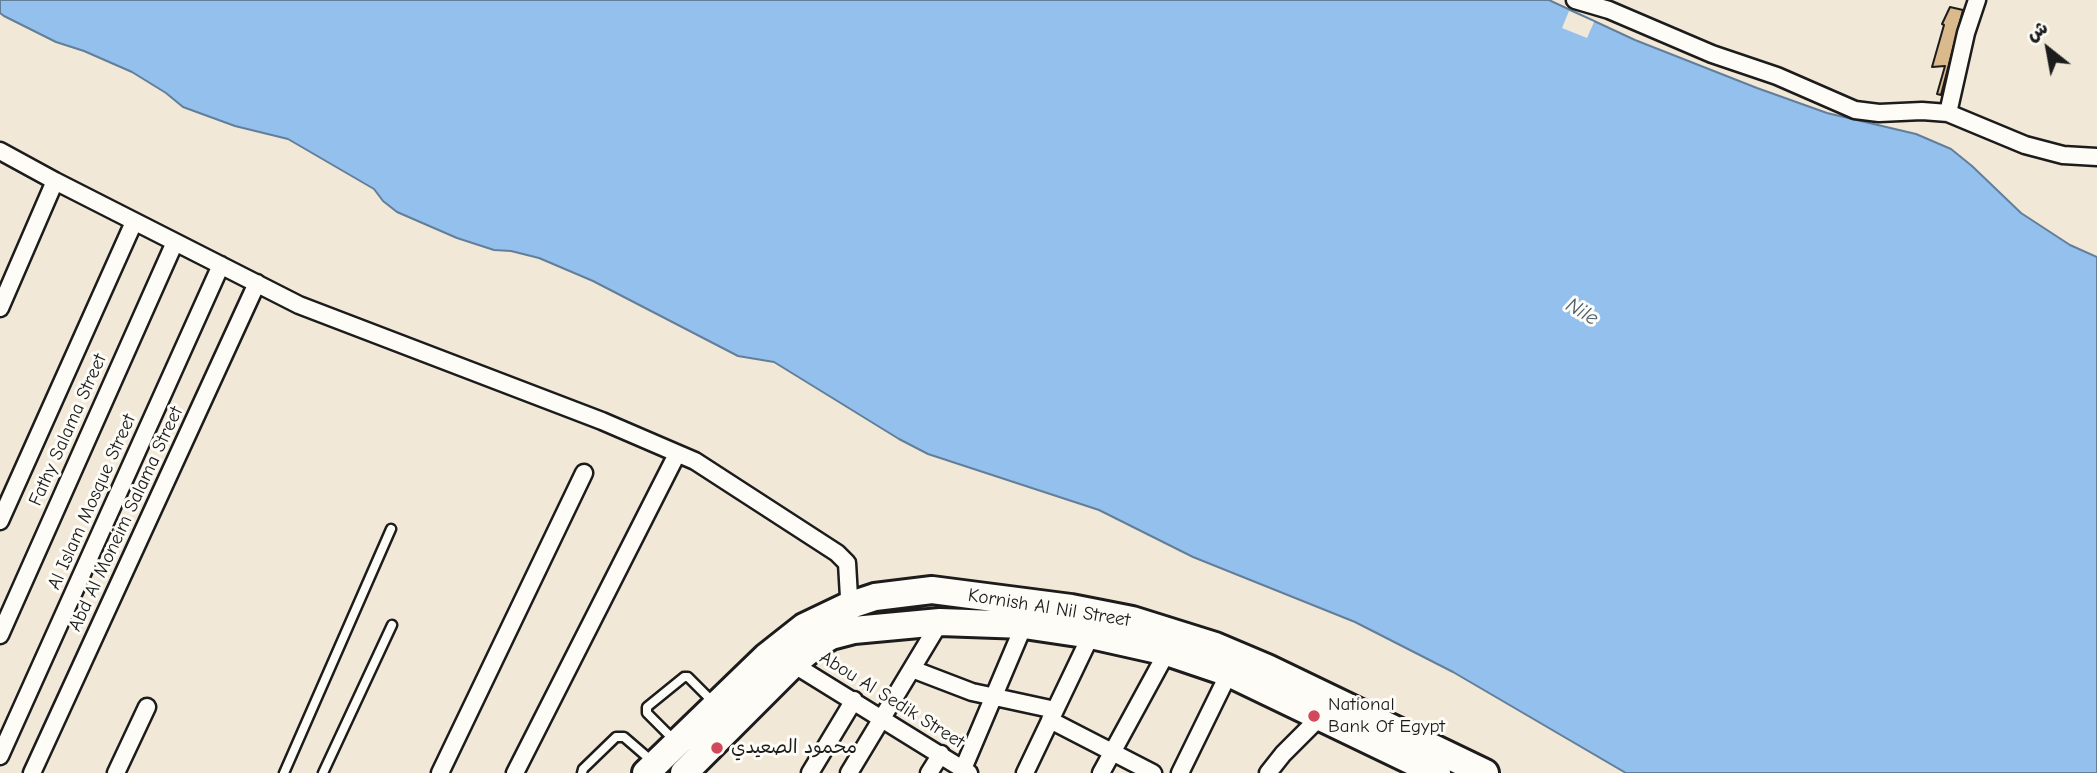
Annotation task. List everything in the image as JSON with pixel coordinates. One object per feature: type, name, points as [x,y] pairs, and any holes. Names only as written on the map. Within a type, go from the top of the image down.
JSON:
[{"type":"main road","name":"Kornish Al Nil Street","points":[[684,773],[793,664],[851,618],[894,594],[932,590],[1071,608],[1132,620],[1215,646],[1267,668],[1485,773]]},
{"type":"main road","name":"Kornish Al Nil Street","points":[[651,768],[785,641],[826,615],[1024,625],[1091,635],[1167,653],[1229,673],[1320,717],[1404,766],[1437,773]]},
{"type":"street","points":[[1575,0],[1609,10],[1712,54],[1777,76],[1855,110],[1879,113],[1948,113],[2025,145],[2063,155],[2097,157]]},
{"type":"street","points":[[1948,113],[1966,33],[1977,0]]},
{"type":"street","points":[[0,150],[134,222],[299,305],[602,421],[695,461],[837,553],[847,563],[851,618]]},
{"type":"street","points":[[0,308],[55,181]]},
{"type":"street","points":[[0,521],[134,222]]},
{"type":"street","name":"Fathy Salama Street","points":[[0,635],[175,242]]},
{"type":"street","name":"Al Islam Mosque Street","points":[[0,756],[221,265]]},
{"type":"street","name":"Abd Al Moneim Salama Street","points":[[32,773],[257,283]]},
{"type":"street","points":[[515,773],[677,454]]},
{"type":"street","points":[[440,773],[584,473]]},
{"type":"street","points":[[849,773],[940,622]]},
{"type":"street","points":[[966,771],[1024,625]]},
{"type":"street","points":[[1026,773],[1091,635]]},
{"type":"street","points":[[1101,773],[1167,653]]},
{"type":"street","name":"Abou Al Sedik Street","points":[[793,664],[966,771]]},
{"type":"street","points":[[912,669],[951,685],[1052,715],[1153,773]]},
{"type":"street","points":[[1180,773],[1229,673]]},
{"type":"street","points":[[810,773],[854,700]]},
{"type":"street","points":[[116,773],[147,707]]},
{"type":"street","points":[[1268,773],[1320,717]]},
{"type":"street","points":[[696,773],[716,743]]},
{"type":"street","points":[[929,773],[941,754]]},
{"type":"lane","points":[[284,773],[391,529]]},
{"type":"lane","points":[[323,773],[392,625]]},
{"type":"lane","points":[[677,743],[647,713],[647,708],[684,677],[688,677],[716,705]]},
{"type":"lane","points":[[582,773],[611,739],[620,737],[624,737],[651,768]]},
{"type":"water","name":"Nile","points":[[0,0],[1549,0],[1635,40],[1757,88],[1827,113],[1916,134],[1951,149],[2021,213],[2070,245],[2097,257],[2097,773],[1626,773],[1453,672],[1355,622],[1193,557],[1099,510],[928,454],[774,362],[738,356],[593,281],[539,258],[494,250],[457,238],[397,212],[383,201],[374,189],[288,139],[235,126],[183,107],[132,72],[56,42],[4,16],[0,13]]},
{"type":"pier","points":[[1569,11],[1594,22],[1587,38],[1562,28]]},
{"type":"building","points":[[1950,7],[1963,10],[1941,95],[1937,94],[1945,66],[1932,67],[1944,25],[1942,24]]},
{"type":"place","name":"National Bank Of Egypt","points":[[1314,716]]},
{"type":"place","name":"محمود الصعيدي","points":[[717,748]]}]
